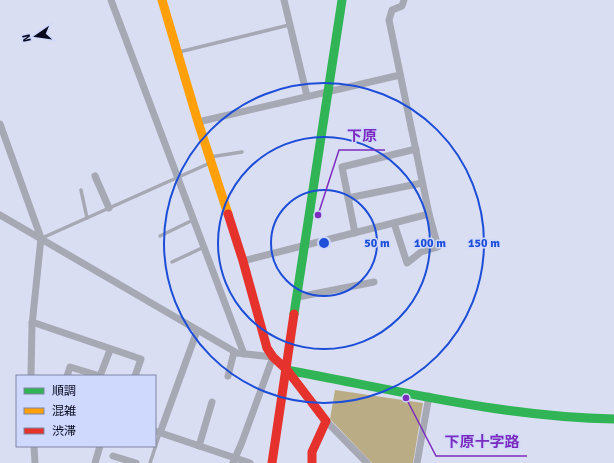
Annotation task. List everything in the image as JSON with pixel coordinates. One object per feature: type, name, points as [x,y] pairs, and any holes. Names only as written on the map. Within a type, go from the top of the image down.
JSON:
[{"type":"street","points":[[111,0],[244,354]]},
{"type":"street","points":[[162,0],[198,122],[243,260],[267,348],[273,357],[287,370],[326,421],[367,463]]},
{"type":"street","points":[[284,0],[307,96]]},
{"type":"street","points":[[272,463],[342,0]]},
{"type":"street","points":[[394,223],[407,263],[421,252],[438,247],[422,183],[389,14],[392,10],[402,6],[404,0]]},
{"type":"street","points":[[198,122],[400,75]]},
{"type":"street","points":[[0,124],[40,238],[32,322],[32,375]]},
{"type":"street","points":[[355,233],[342,167],[416,149]]},
{"type":"street","points":[[95,176],[109,208]]},
{"type":"street","points":[[348,198],[422,183]]},
{"type":"street","points":[[243,260],[429,214]]},
{"type":"street","points":[[0,215],[234,352],[273,357]]},
{"type":"street","points":[[298,297],[374,282]]},
{"type":"street","points":[[32,322],[110,350],[142,359],[136,375]]},
{"type":"street","points":[[197,331],[158,432],[199,446],[234,461],[250,463]]},
{"type":"street","points":[[100,375],[110,350]]},
{"type":"street","points":[[228,376],[234,352]]},
{"type":"street","points":[[234,461],[273,357]]},
{"type":"street","points":[[67,375],[70,367],[97,375]]},
{"type":"street","points":[[287,370],[543,416],[614,419]]},
{"type":"street","points":[[417,463],[429,396]]},
{"type":"street","points":[[199,446],[212,402]]},
{"type":"street","points":[[312,463],[312,452],[326,421]]},
{"type":"street","points":[[34,447],[35,463]]},
{"type":"street","points":[[95,463],[100,447]]},
{"type":"street","points":[[113,456],[136,463]]},
{"type":"lane","points":[[178,52],[289,25]]},
{"type":"lane","points":[[40,238],[178,178],[210,160],[242,152]]},
{"type":"lane","points":[[81,190],[87,218]]},
{"type":"lane","points":[[160,236],[194,220]]},
{"type":"lane","points":[[172,262],[204,247]]},
{"type":"lane","points":[[150,463],[154,447]]},
{"type":"shaded area","points":[[335,390],[423,403],[413,463],[372,463],[330,419]]},
{"type":"traffic: fast","points":[[294,314],[342,0]]},
{"type":"traffic: fast","points":[[287,370],[409,394],[491,408],[573,417],[614,419]]},
{"type":"traffic: slow","points":[[162,0],[198,122],[228,214]]},
{"type":"traffic: jam","points":[[228,214],[243,261],[267,348],[273,357],[287,370],[326,421],[312,452],[312,463]]},
{"type":"traffic: jam","points":[[272,463],[294,314]]},
{"type":"place","name":"下原","points":[[318,215]]},
{"type":"place","name":"下原十字路","points":[[406,398]]}]
